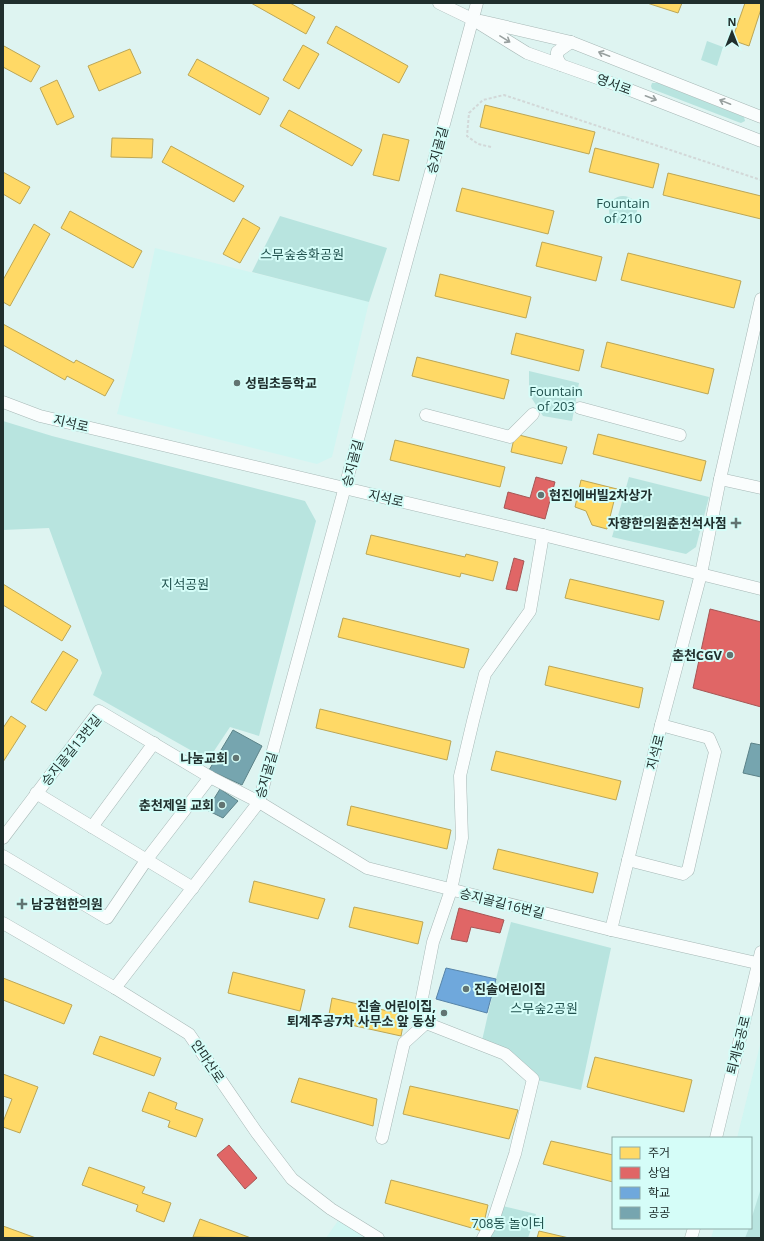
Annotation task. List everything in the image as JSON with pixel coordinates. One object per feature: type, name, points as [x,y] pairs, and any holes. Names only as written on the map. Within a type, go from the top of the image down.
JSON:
[{"type":"street","name":"영서로","points":[[439,3],[472,19],[527,53],[617,85],[761,141]]},
{"type":"street","name":"승지골길","points":[[115,988],[259,802],[477,3]]},
{"type":"street","name":"영서로","points":[[472,19],[571,42],[761,117]]},
{"type":"street","points":[[561,65],[557,58],[557,52],[571,42]]},
{"type":"street","points":[[700,574],[761,299]]},
{"type":"street","name":"지석로","points":[[3,402],[40,416],[543,535],[761,589]]},
{"type":"street","points":[[580,408],[680,435]]},
{"type":"street","points":[[426,415],[510,437],[533,414]]},
{"type":"street","points":[[720,479],[761,488]]},
{"type":"street","points":[[426,1024],[421,1003],[433,942],[451,890],[462,838],[460,776],[472,721],[485,674],[530,611],[543,535]]},
{"type":"street","name":"지석로","points":[[611,930],[661,725],[700,574]]},
{"type":"street","name":"승지골길13번길","points":[[3,838],[99,711],[210,776],[259,802]]},
{"type":"street","points":[[628,860],[683,874],[688,870],[715,752],[709,738],[661,725]]},
{"type":"street","points":[[92,827],[154,743]]},
{"type":"street","points":[[3,856],[107,918],[147,859],[210,776]]},
{"type":"street","points":[[36,793],[193,888]]},
{"type":"street","name":"승지골길16번길","points":[[259,802],[367,868],[611,930],[760,959]]},
{"type":"street","name":"안마산로","points":[[3,923],[115,988],[189,1034],[257,1133],[292,1179],[331,1208],[378,1238]]},
{"type":"street","name":"퇴계농공로","points":[[716,1137],[760,959]]},
{"type":"street","points":[[382,1138],[404,1043],[426,1024]]},
{"type":"street","points":[[426,1024],[505,1054],[533,1080],[515,1154],[493,1221],[483,1238]]},
{"type":"path","points":[[491,147],[478,144],[467,136],[469,113],[484,100],[504,95],[761,180]]},
{"type":"shaded area","name":"성림초등학교","points":[[155,248],[369,302],[332,457],[317,464],[117,414],[133,351]]},
{"type":"shaded area","points":[[761,1041],[761,1238],[711,1238],[714,1229],[752,1229],[752,1137],[737,1137]]},
{"type":"shaded area","points":[[342,1215],[378,1238],[326,1238]]},
{"type":"green space","points":[[707,41],[723,47],[717,66],[701,60]]},
{"type":"green space","points":[[652,83],[658,83],[744,117],[745,121],[741,123],[738,122],[652,89]]},
{"type":"green space","name":"Fountain of 210","points":[[623,196],[633,200],[637,210],[633,220],[623,224],[613,220],[609,210],[613,200]]},
{"type":"green space","name":"스무숲송화공원","points":[[280,216],[387,248],[369,302],[252,272]]},
{"type":"green space","name":"Fountain of 203","points":[[529,371],[579,383],[572,421],[543,416],[529,394]]},
{"type":"green space","name":"지석공원","points":[[3,421],[52,436],[305,501],[316,521],[259,736],[230,727],[208,760],[93,695],[102,673],[49,528],[3,530]]},
{"type":"green space","points":[[629,477],[709,497],[696,547],[686,554],[612,537]]},
{"type":"green space","name":"스무숲2공원","points":[[511,922],[611,948],[581,1090],[533,1079],[481,1045]]},
{"type":"green space","points":[[761,1188],[761,1238],[745,1238],[749,1229],[752,1229],[752,1217]]},
{"type":"green space","name":"708동 놀이터","points":[[498,1205],[536,1214],[528,1238],[483,1238]]},
{"type":"building: 주거","points":[[251,3],[290,3],[315,17],[306,34]]},
{"type":"building: 주거","points":[[647,3],[682,3],[678,13]]},
{"type":"building: 주거","points":[[745,3],[761,3],[761,9],[749,46],[732,40]]},
{"type":"building: 주거","points":[[336,26],[408,66],[399,83],[327,43]]},
{"type":"building: 주거","points":[[303,45],[319,54],[299,89],[283,80]]},
{"type":"building: 주거","points":[[4,46],[40,66],[31,82],[3,67]]},
{"type":"building: 주거","points":[[130,49],[141,73],[99,91],[88,66]]},
{"type":"building: 주거","points":[[197,59],[269,98],[260,115],[188,75]]},
{"type":"building: 주거","points":[[57,80],[74,117],[57,125],[40,88]]},
{"type":"building: 주거","points":[[485,105],[595,132],[589,154],[480,127]]},
{"type":"building: 주거","points":[[289,110],[362,150],[352,166],[280,126]]},
{"type":"building: 주거","points":[[383,134],[409,140],[399,181],[373,175]]},
{"type":"building: 주거","points":[[112,138],[153,139],[152,158],[111,157]]},
{"type":"building: 주거","points":[[171,146],[244,186],[234,202],[162,162]]},
{"type":"building: 주거","points":[[595,148],[659,164],[653,188],[589,172]]},
{"type":"building: 주거","points":[[3,172],[30,187],[20,204],[3,194]]},
{"type":"building: 주거","points":[[668,173],[761,196],[761,219],[663,195]]},
{"type":"building: 주거","points":[[462,188],[554,211],[548,234],[456,211]]},
{"type":"building: 주거","points":[[70,211],[142,251],[133,268],[61,228]]},
{"type":"building: 주거","points":[[243,218],[260,228],[240,263],[223,254]]},
{"type":"building: 주거","points":[[34,224],[50,234],[10,306],[3,302],[3,280]]},
{"type":"building: 주거","points":[[542,242],[602,257],[596,281],[536,266]]},
{"type":"building: 주거","points":[[628,253],[741,281],[734,308],[621,280]]},
{"type":"building: 주거","points":[[440,274],[531,297],[526,318],[435,296]]},
{"type":"building: 주거","points":[[3,324],[74,363],[76,360],[114,380],[105,396],[67,376],[65,380],[3,345]]},
{"type":"building: 주거","points":[[516,333],[584,350],[579,371],[511,354]]},
{"type":"building: 주거","points":[[607,342],[714,369],[708,394],[601,367]]},
{"type":"building: 주거","points":[[417,357],[509,380],[504,399],[412,376]]},
{"type":"building: 주거","points":[[515,434],[567,447],[562,464],[511,452]]},
{"type":"building: 주거","points":[[598,434],[706,461],[701,481],[593,454]]},
{"type":"building: 주거","points":[[395,440],[505,467],[500,487],[390,460]]},
{"type":"building: 주거","points":[[581,480],[617,489],[607,529],[592,525],[586,511],[575,507]]},
{"type":"building: 주거","points":[[371,535],[465,557],[466,554],[498,562],[493,581],[461,573],[460,577],[366,554]]},
{"type":"building: 주거","points":[[570,579],[664,601],[659,620],[565,598]]},
{"type":"building: 주거","points":[[3,584],[71,626],[62,641],[3,605]]},
{"type":"building: 주거","points":[[343,618],[469,649],[464,668],[338,637]]},
{"type":"building: 주거","points":[[63,651],[78,660],[46,711],[31,702]]},
{"type":"building: 주거","points":[[549,666],[643,688],[639,708],[545,685]]},
{"type":"building: 주거","points":[[320,709],[451,741],[447,760],[316,728]]},
{"type":"building: 주거","points":[[11,716],[26,726],[3,762],[3,728]]},
{"type":"building: 주거","points":[[496,751],[621,781],[616,800],[491,770]]},
{"type":"building: 주거","points":[[351,806],[451,830],[447,849],[347,825]]},
{"type":"building: 주거","points":[[498,849],[598,873],[593,893],[493,869]]},
{"type":"building: 주거","points":[[254,881],[325,899],[318,919],[249,902]]},
{"type":"building: 주거","points":[[354,907],[423,922],[418,944],[349,927]]},
{"type":"building: 주거","points":[[233,972],[305,990],[300,1011],[228,993]]},
{"type":"building: 주거","points":[[3,978],[72,1005],[64,1024],[3,1000]]},
{"type":"building: 주거","points":[[332,998],[405,1015],[401,1036],[328,1020]]},
{"type":"building: 주거","points":[[100,1036],[161,1058],[154,1076],[93,1054]]},
{"type":"building: 주거","points":[[595,1057],[692,1080],[684,1112],[587,1087]]},
{"type":"building: 주거","points":[[3,1074],[38,1087],[20,1133],[3,1127],[3,1122],[12,1099],[3,1096]]},
{"type":"building: 주거","points":[[299,1078],[377,1099],[373,1126],[291,1102]]},
{"type":"building: 주거","points":[[410,1086],[518,1110],[509,1139],[403,1114]]},
{"type":"building: 주거","points":[[149,1092],[177,1103],[175,1109],[203,1119],[196,1137],[168,1127],[170,1121],[142,1111]]},
{"type":"building: 주거","points":[[551,1141],[612,1155],[612,1182],[543,1164]]},
{"type":"building: 주거","points":[[89,1167],[145,1187],[142,1193],[171,1203],[164,1222],[136,1211],[138,1205],[82,1185]]},
{"type":"building: 주거","points":[[391,1180],[488,1205],[482,1231],[385,1203]]},
{"type":"building: 주거","points":[[200,1219],[251,1238],[193,1237]]},
{"type":"building: 주거","points":[[3,1226],[36,1238],[3,1238]]},
{"type":"building: 주거","points":[[539,1231],[569,1238],[537,1238]]},
{"type":"building: 상업","name":"현진에버빌2차상가","points":[[536,477],[555,482],[545,519],[504,508],[508,492],[530,498]]},
{"type":"building: 상업","points":[[514,558],[524,561],[517,591],[506,589]]},
{"type":"building: 상업","name":"춘천CGV","points":[[710,609],[761,622],[761,707],[693,688]]},
{"type":"building: 상업","points":[[459,908],[504,920],[500,933],[471,927],[467,942],[451,939]]},
{"type":"building: 상업","points":[[229,1145],[257,1178],[245,1189],[217,1155]]},
{"type":"building: 학교","name":"진솔어린이집","points":[[446,968],[496,979],[487,1013],[436,999]]},
{"type":"building: 공공","name":"나눔교회","points":[[233,730],[262,746],[242,785],[209,770]]},
{"type":"building: 공공","points":[[751,743],[761,745],[761,777],[743,773]]},
{"type":"building: 공공","name":"춘천제일 교회","points":[[220,789],[238,801],[223,818],[207,810]]},
{"type":"place","name":"성림초등학교","points":[[237,383]]},
{"type":"place","name":"현진에버빌2차상가","points":[[541,495]]},
{"type":"place","name":"자향한의원춘천석사점","points":[[736,523]]},
{"type":"place","name":"춘천CGV","points":[[730,655]]},
{"type":"place","name":"나눔교회","points":[[236,758]]},
{"type":"place","name":"춘천제일 교회","points":[[222,805]]},
{"type":"place","name":"남궁현한의원","points":[[22,904]]},
{"type":"place","name":"진솔어린이집","points":[[466,989]]},
{"type":"place","name":"진솔 어린이집, 퇴계주공7차 사무소 앞 동상","points":[[444,1013]]}]
